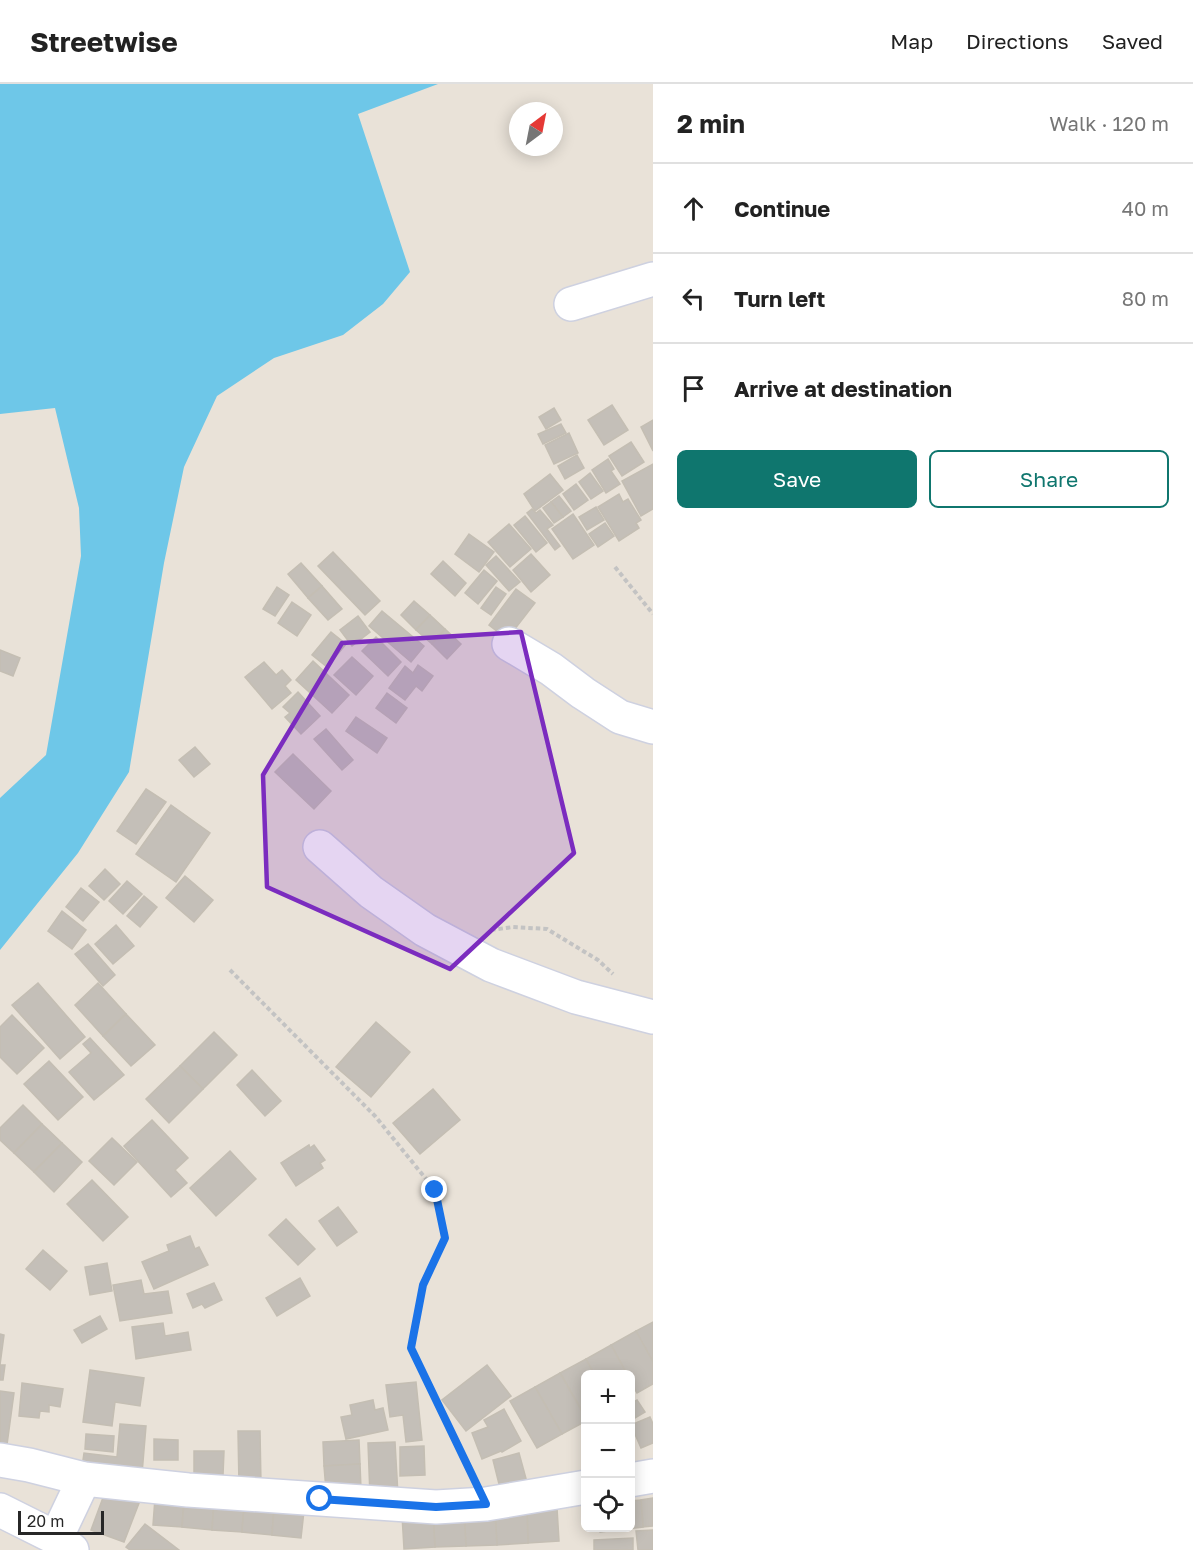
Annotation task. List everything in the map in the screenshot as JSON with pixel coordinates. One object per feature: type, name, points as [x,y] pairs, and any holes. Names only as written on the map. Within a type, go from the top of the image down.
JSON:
[{"type":"street","points":[[572,304],[653,279]]},
{"type":"street","points":[[509,644],[551,669],[620,717],[653,727]]},
{"type":"street","points":[[320,847],[371,892],[425,930],[491,965],[576,997],[653,1017]]},
{"type":"street","points":[[0,1460],[84,1479],[188,1490],[436,1507],[486,1504],[581,1488]]},
{"type":"street","points":[[635,1479],[653,1476]]},
{"type":"street","points":[[0,1510],[64,1544],[84,1479]]},
{"type":"path","points":[[615,567],[653,614]]},
{"type":"path","points":[[481,931],[513,927],[547,928],[598,960],[619,980]]},
{"type":"path","points":[[230,970],[375,1116],[435,1190],[445,1238],[423,1285],[411,1348],[486,1504]]},
{"type":"highlighted area","points":[[521,632],[574,853],[450,969],[267,887],[263,775],[342,643]]},
{"type":"water","points":[[0,84],[438,84],[358,114],[410,272],[383,304],[343,335],[274,358],[217,396],[184,467],[164,563],[129,772],[78,853],[0,950],[0,798],[46,755],[81,556],[79,508],[55,408],[0,414]]},
{"type":"building","points":[[612,405],[628,430],[604,445],[588,420]]},
{"type":"building","points":[[554,408],[561,420],[546,429],[539,417]]},
{"type":"building","points":[[653,420],[653,451],[641,427]]},
{"type":"building","points":[[561,424],[566,433],[543,444],[538,434]]},
{"type":"building","points":[[569,433],[578,453],[554,464],[545,445]]},
{"type":"building","points":[[631,442],[644,462],[622,476],[609,456]]},
{"type":"building","points":[[577,455],[584,468],[565,479],[558,466]]},
{"type":"building","points":[[608,459],[614,469],[611,471],[620,484],[606,493],[592,470]]},
{"type":"building","points":[[653,464],[653,509],[641,516],[622,481]]},
{"type":"building","points":[[590,473],[603,491],[591,499],[579,482]]},
{"type":"building","points":[[550,474],[563,490],[535,511],[524,494]]},
{"type":"building","points":[[576,484],[588,500],[574,510],[563,494]]},
{"type":"building","points":[[619,494],[623,502],[628,499],[641,520],[636,523],[639,528],[619,541],[598,507]]},
{"type":"building","points":[[559,496],[571,511],[563,517],[551,502]]},
{"type":"building","points":[[551,502],[563,517],[554,523],[543,508]]},
{"type":"building","points":[[596,507],[604,520],[587,530],[579,517]]},
{"type":"building","points":[[532,509],[536,513],[540,510],[553,525],[547,529],[560,546],[555,550],[527,513]]},
{"type":"building","points":[[573,514],[594,545],[573,559],[552,529]]},
{"type":"building","points":[[525,516],[547,543],[536,552],[514,525]]},
{"type":"building","points":[[605,523],[614,536],[598,547],[589,534]]},
{"type":"building","points":[[509,524],[531,549],[510,567],[488,542]]},
{"type":"building","points":[[469,534],[494,552],[479,572],[455,554]]},
{"type":"building","points":[[333,552],[380,601],[365,615],[318,566]]},
{"type":"building","points":[[531,554],[550,575],[531,592],[513,570]]},
{"type":"building","points":[[496,556],[520,582],[509,591],[486,565]]},
{"type":"building","points":[[443,561],[466,583],[455,596],[431,574]]},
{"type":"building","points":[[301,563],[322,586],[308,598],[288,574]]},
{"type":"building","points":[[484,570],[497,581],[478,604],[465,593]]},
{"type":"building","points":[[322,586],[342,609],[328,620],[308,598]]},
{"type":"building","points":[[277,587],[289,595],[275,616],[263,609]]},
{"type":"building","points":[[496,587],[506,594],[491,615],[481,608]]},
{"type":"building","points":[[516,589],[535,603],[507,639],[489,625]]},
{"type":"building","points":[[414,601],[430,615],[416,630],[401,615]]},
{"type":"building","points":[[292,602],[311,615],[297,636],[278,623]]},
{"type":"building","points":[[382,611],[424,646],[411,662],[369,626]]},
{"type":"building","points":[[430,615],[445,629],[432,644],[416,630]]},
{"type":"building","points":[[358,616],[370,632],[352,646],[340,630]]},
{"type":"building","points":[[445,629],[461,644],[447,659],[432,644]]},
{"type":"building","points":[[331,632],[346,644],[327,667],[312,655]]},
{"type":"building","points":[[376,637],[401,662],[388,676],[362,651]]},
{"type":"building","points":[[0,650],[20,658],[13,676],[0,671]]},
{"type":"building","points":[[352,657],[373,676],[356,695],[334,675]]},
{"type":"building","points":[[313,661],[349,695],[332,713],[296,680]]},
{"type":"building","points":[[264,662],[276,675],[282,670],[291,680],[285,686],[291,693],[272,709],[245,677]]},
{"type":"building","points":[[418,665],[433,676],[422,691],[416,686],[405,700],[389,688],[405,666],[413,673]]},
{"type":"building","points":[[298,692],[320,716],[301,734],[285,717],[290,713],[283,707]]},
{"type":"building","points":[[387,693],[407,708],[396,723],[376,708]]},
{"type":"building","points":[[356,717],[387,738],[377,753],[346,731]]},
{"type":"building","points":[[326,729],[353,760],[342,770],[314,739]]},
{"type":"building","points":[[195,747],[210,764],[194,777],[179,760]]},
{"type":"building","points":[[293,754],[331,791],[314,809],[275,772]]},
{"type":"building","points":[[146,789],[166,802],[136,844],[117,831]]},
{"type":"building","points":[[171,805],[210,833],[176,882],[136,854]]},
{"type":"building","points":[[105,869],[120,884],[104,900],[89,886]]},
{"type":"building","points":[[185,876],[213,900],[194,922],[166,898]]},
{"type":"building","points":[[127,881],[142,894],[123,914],[109,901]]},
{"type":"building","points":[[81,888],[99,902],[83,921],[66,907]]},
{"type":"building","points":[[144,896],[157,907],[140,927],[127,916]]},
{"type":"building","points":[[62,911],[86,930],[72,949],[48,931]]},
{"type":"building","points":[[116,925],[134,946],[113,964],[95,944]]},
{"type":"building","points":[[88,944],[115,975],[103,986],[75,954]]},
{"type":"building","points":[[38,983],[85,1037],[60,1059],[12,1005]]},
{"type":"building","points":[[98,983],[126,1014],[103,1036],[75,1005]]},
{"type":"building","points":[[126,1014],[155,1045],[131,1066],[103,1036]]},
{"type":"building","points":[[12,1015],[44,1048],[17,1074],[0,1057],[0,1027]]},
{"type":"building","points":[[376,1022],[410,1052],[371,1097],[336,1067]]},
{"type":"building","points":[[214,1032],[237,1055],[203,1089],[180,1066]]},
{"type":"building","points":[[90,1038],[124,1075],[94,1100],[69,1072],[91,1053],[83,1044]]},
{"type":"building","points":[[49,1061],[83,1097],[58,1120],[24,1084]]},
{"type":"building","points":[[180,1066],[203,1089],[169,1123],[146,1099]]},
{"type":"building","points":[[252,1070],[281,1101],[265,1116],[237,1085]]},
{"type":"building","points":[[433,1089],[460,1120],[420,1154],[393,1123]]},
{"type":"building","points":[[23,1105],[42,1124],[14,1153],[0,1140],[0,1128]]},
{"type":"building","points":[[152,1120],[188,1158],[175,1170],[187,1183],[171,1197],[124,1146]]},
{"type":"building","points":[[42,1124],[62,1143],[34,1172],[14,1153]]},
{"type":"building","points":[[112,1138],[137,1162],[114,1185],[89,1161]]},
{"type":"building","points":[[62,1143],[82,1162],[54,1192],[34,1172]]},
{"type":"building","points":[[309,1145],[310,1148],[314,1145],[325,1160],[320,1163],[323,1168],[296,1186],[281,1163]]},
{"type":"building","points":[[230,1151],[256,1179],[216,1216],[190,1188]]},
{"type":"building","points":[[92,1180],[128,1217],[103,1241],[67,1204]]},
{"type":"building","points":[[338,1207],[357,1232],[337,1246],[319,1221]]},
{"type":"building","points":[[286,1219],[315,1249],[298,1265],[269,1235]]},
{"type":"building","points":[[190,1236],[195,1249],[199,1247],[208,1265],[154,1289],[142,1262],[169,1251],[167,1245]]},
{"type":"building","points":[[43,1250],[67,1271],[50,1290],[26,1269]]},
{"type":"building","points":[[107,1263],[112,1291],[90,1295],[85,1267]]},
{"type":"building","points":[[300,1278],[310,1296],[277,1316],[266,1298]]},
{"type":"building","points":[[141,1280],[144,1294],[168,1291],[172,1313],[120,1321],[113,1285]]},
{"type":"building","points":[[214,1283],[222,1300],[205,1308],[202,1304],[193,1308],[187,1294]]},
{"type":"building","points":[[100,1316],[107,1329],[82,1343],[74,1330]]},
{"type":"building","points":[[653,1322],[653,1362],[636,1331]]},
{"type":"building","points":[[163,1323],[165,1336],[188,1332],[191,1350],[136,1359],[132,1327]]},
{"type":"building","points":[[636,1331],[653,1362],[653,1384],[637,1393],[635,1370],[625,1370],[611,1345]]},
{"type":"building","points":[[0,1334],[4,1335],[0,1365]]},
{"type":"building","points":[[611,1345],[625,1370],[592,1370],[586,1359]]},
{"type":"building","points":[[586,1359],[592,1370],[581,1370],[581,1409],[560,1373]]},
{"type":"building","points":[[0,1365],[5,1365],[3,1380],[0,1380]]},
{"type":"building","points":[[487,1365],[511,1396],[466,1431],[442,1400]]},
{"type":"building","points":[[90,1370],[144,1378],[140,1406],[115,1402],[112,1426],[83,1422]]},
{"type":"building","points":[[560,1373],[581,1409],[581,1424],[562,1434],[535,1387]]},
{"type":"building","points":[[416,1382],[422,1440],[406,1442],[403,1415],[390,1417],[386,1385]]},
{"type":"building","points":[[22,1383],[63,1389],[60,1407],[49,1405],[49,1412],[40,1411],[39,1418],[19,1416]]},
{"type":"building","points":[[535,1387],[562,1434],[537,1448],[510,1401]]},
{"type":"building","points":[[0,1391],[14,1393],[6,1452],[0,1451]]},
{"type":"building","points":[[373,1400],[375,1410],[383,1408],[388,1430],[346,1439],[341,1417],[352,1415],[350,1405]]},
{"type":"building","points":[[637,1400],[645,1412],[635,1418],[635,1401]]},
{"type":"building","points":[[504,1409],[521,1441],[502,1452],[482,1459],[472,1433],[488,1427],[484,1420]]},
{"type":"building","points":[[650,1417],[653,1424],[653,1443],[641,1448],[635,1434],[635,1423]]},
{"type":"building","points":[[120,1424],[146,1426],[142,1474],[82,1467],[84,1453],[117,1457]]},
{"type":"building","points":[[238,1431],[260,1431],[261,1484],[239,1485]]},
{"type":"building","points":[[86,1434],[114,1436],[113,1452],[85,1449]]},
{"type":"building","points":[[154,1439],[178,1440],[178,1460],[154,1460]]},
{"type":"building","points":[[359,1440],[360,1464],[324,1466],[323,1442]]},
{"type":"building","points":[[395,1442],[398,1495],[370,1496],[368,1443]]},
{"type":"building","points":[[424,1446],[425,1475],[400,1476],[400,1447]]},
{"type":"building","points":[[194,1451],[224,1451],[223,1475],[194,1475]]},
{"type":"building","points":[[519,1453],[528,1486],[501,1492],[493,1460]]},
{"type":"building","points":[[360,1464],[361,1489],[326,1490],[324,1466]]},
{"type":"building","points":[[121,1491],[141,1498],[124,1542],[91,1530],[104,1495],[117,1500]]},
{"type":"building","points":[[155,1498],[184,1501],[182,1527],[153,1525]]},
{"type":"building","points":[[653,1498],[653,1526],[643,1527],[641,1500]]},
{"type":"building","points":[[641,1500],[643,1527],[635,1528],[635,1501]]},
{"type":"building","points":[[184,1501],[214,1503],[212,1530],[182,1527]]},
{"type":"building","points":[[214,1503],[244,1506],[242,1532],[212,1530]]},
{"type":"building","points":[[244,1506],[274,1508],[272,1535],[242,1532]]},
{"type":"building","points":[[274,1508],[304,1511],[301,1538],[272,1535]]},
{"type":"building","points":[[557,1508],[559,1541],[528,1543],[527,1509]]},
{"type":"building","points":[[527,1509],[528,1543],[497,1545],[495,1511]]},
{"type":"building","points":[[495,1511],[497,1545],[466,1546],[464,1512]]},
{"type":"building","points":[[464,1512],[466,1546],[435,1547],[433,1514]]},
{"type":"building","points":[[433,1514],[435,1547],[404,1549],[402,1515]]},
{"type":"building","points":[[145,1524],[179,1550],[130,1550],[126,1547]]},
{"type":"building","points":[[653,1530],[653,1550],[638,1550],[636,1531]]},
{"type":"building","points":[[633,1538],[633,1550],[594,1550],[594,1540]]},
{"type":"route","points":[[320,1499],[436,1507],[486,1504],[411,1348],[423,1285],[445,1238],[435,1190]]}]
